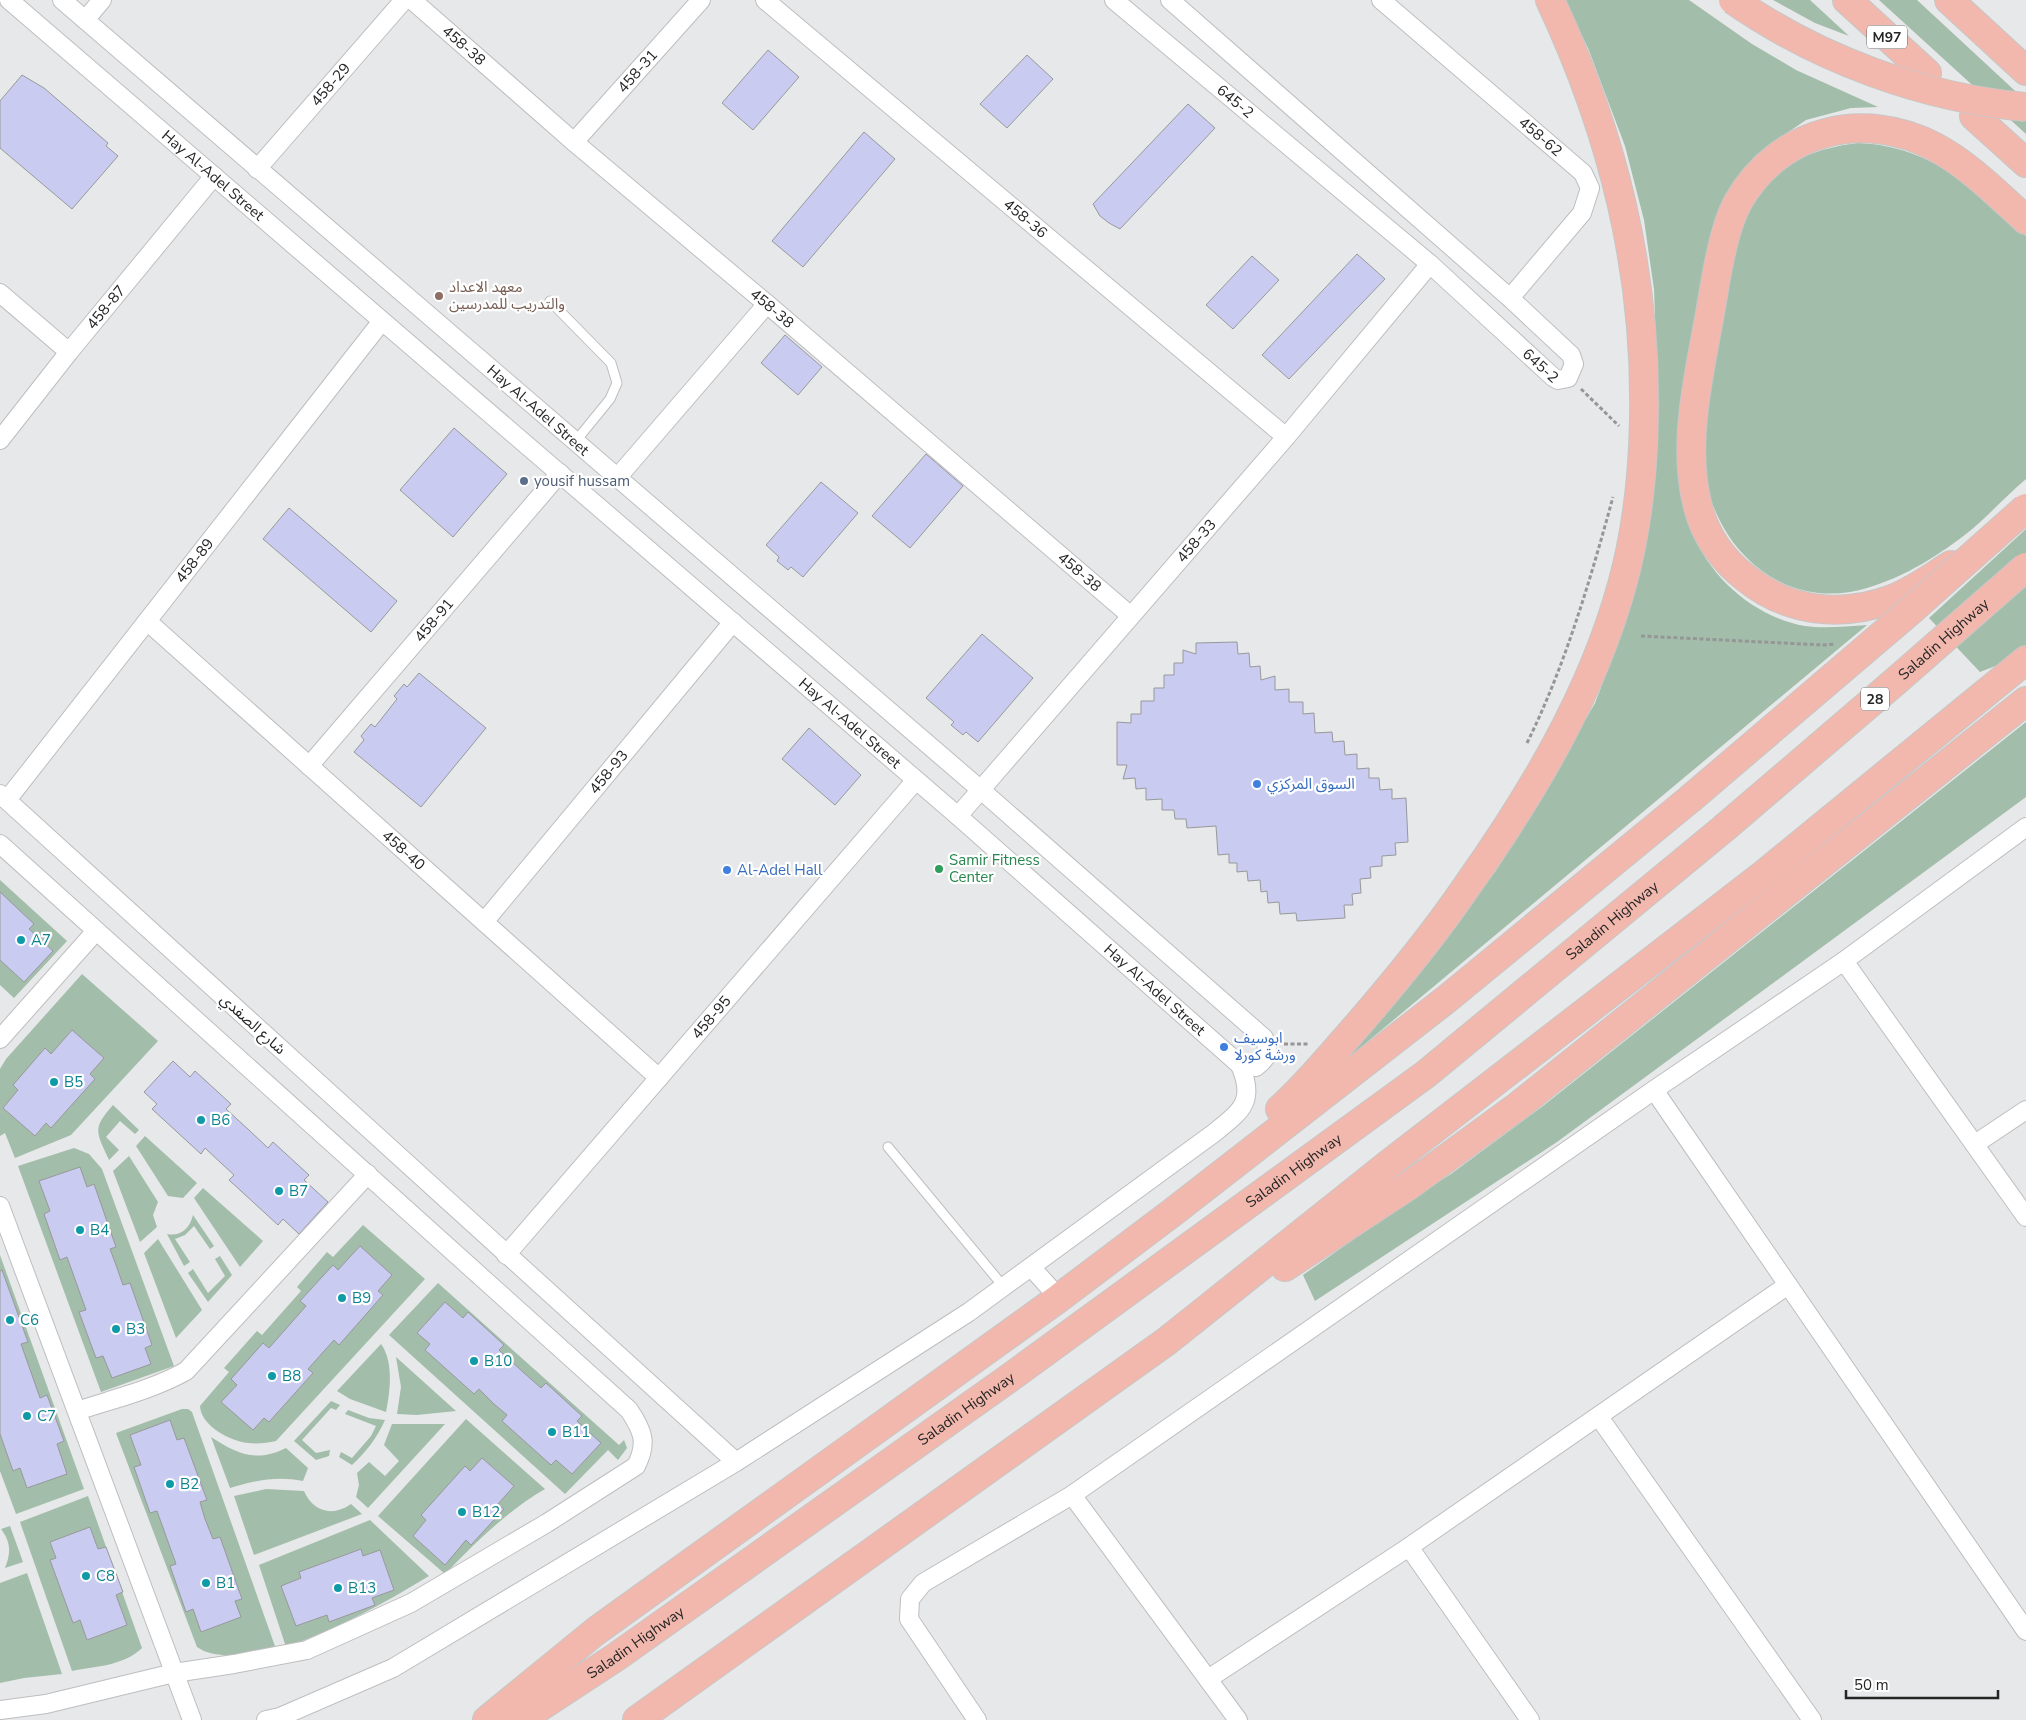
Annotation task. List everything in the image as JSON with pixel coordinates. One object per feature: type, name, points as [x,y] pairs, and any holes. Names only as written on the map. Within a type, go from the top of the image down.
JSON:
[{"type":"highway","points":[[1173,1212],[1234,1150],[1302,1089],[1407,967],[1447,916],[1514,816],[1546,762],[1582,694],[1623,584],[1640,493],[1644,440],[1645,378],[1637,283],[1630,239],[1606,143],[1579,67],[1550,0]]},
{"type":"highway","points":[[1733,0],[1806,42],[1861,68],[1912,84],[1960,96],[2026,107]]},
{"type":"highway","name":"M97","points":[[1847,0],[1927,73]]},
{"type":"highway","points":[[1949,0],[2026,71]]},
{"type":"highway","points":[[1974,116],[2026,163]]},
{"type":"highway","points":[[1989,541],[1928,580],[1893,599],[1848,608],[1824,610],[1791,604],[1760,590],[1732,567],[1713,542],[1704,526],[1698,507],[1694,484],[1692,428],[1707,329],[1722,253],[1737,204],[1756,175],[1773,159],[1808,138],[1833,131],[1857,127],[1886,130],[1934,146],[1959,162],[2026,220]]},
{"type":"highway","points":[[487,1720],[596,1631],[1059,1298],[1173,1212],[1448,998],[1690,799],[2026,508]]},
{"type":"highway","name":"Saladin Highway","points":[[520,1720],[616,1657],[1008,1380],[1426,1074],[1722,829],[2026,567]]},
{"type":"highway","points":[[646,1715],[1167,1341],[1390,1162],[1764,874],[2026,660]]},
{"type":"highway","points":[[1167,1341],[1340,1232],[1466,1146],[1534,1094],[2026,701]]},
{"type":"street","name":"Hay Al-Adel Street","points":[[8,0],[958,816],[1240,1065],[1256,1067],[1265,1060],[1268,1049],[1264,1038],[981,790],[62,0]]},
{"type":"street","points":[[85,20],[102,0]]},
{"type":"street","name":"458-29","points":[[257,169],[404,0]]},
{"type":"street","name":"458-38","points":[[412,0],[574,142],[767,304],[1131,616]]},
{"type":"street","name":"458-31","points":[[574,142],[700,0]]},
{"type":"street","name":"458-36","points":[[765,0],[1286,437]]},
{"type":"street","name":"645-2","points":[[1114,0],[1430,264],[1553,377],[1558,380],[1568,378],[1574,364],[1571,355],[1510,298],[1170,0]]},
{"type":"street","name":"458-62","points":[[1381,0],[1583,173],[1590,188],[1582,213],[1510,298]]},
{"type":"street","name":"458-87","points":[[0,440],[69,352],[214,176]]},
{"type":"street","points":[[1446,278],[1463,257]]},
{"type":"street","name":"458-33","points":[[958,816],[1286,437],[1430,264]]},
{"type":"street","points":[[0,293],[69,352]]},
{"type":"street","points":[[618,478],[767,304]]},
{"type":"street","name":"458-89","points":[[4,797],[147,622],[382,321]]},
{"type":"street","name":"458-91","points":[[309,766],[560,473]]},
{"type":"street","name":"458-40","points":[[147,622],[659,1078]]},
{"type":"street","name":"458-93","points":[[484,922],[733,622]]},
{"type":"street","name":"458-95","points":[[506,1255],[916,780]]},
{"type":"street","name":"شارع الصفدي","points":[[4,797],[736,1462]]},
{"type":"street","points":[[977,1720],[908,1619],[910,1599],[923,1583],[1072,1495],[1654,1090],[1844,962],[2026,827]]},
{"type":"street","points":[[0,844],[629,1410],[642,1433],[642,1454],[636,1466],[547,1524],[411,1603],[307,1650],[174,1673],[46,1704],[0,1710]]},
{"type":"street","points":[[0,1039],[96,931]]},
{"type":"street","points":[[1844,962],[2026,1217]]},
{"type":"street","points":[[266,1720],[280,1717],[393,1668],[736,1462],[969,1312],[1214,1133],[1241,1111],[1246,1088],[1245,1077],[1240,1065]]},
{"type":"street","points":[[1654,1090],[2026,1631]]},
{"type":"street","points":[[1975,1144],[2026,1110]]},
{"type":"street","points":[[77,1411],[147,1389],[186,1371],[368,1174]]},
{"type":"street","points":[[0,1206],[192,1720]]},
{"type":"street","points":[[1031,1266],[1059,1298]]},
{"type":"street","points":[[1208,1679],[1409,1547],[1788,1285]]},
{"type":"street","points":[[1599,1417],[1812,1720]]},
{"type":"street","points":[[1072,1495],[1238,1720]]},
{"type":"street","points":[[1409,1547],[1530,1720]]},
{"type":"lane","points":[[550,300],[611,363],[617,383],[610,399],[575,442]]},
{"type":"lane","points":[[888,1146],[1003,1286]]},
{"type":"path","points":[[1568,378],[1619,425],[1621,431]]},
{"type":"path","points":[[1547,703],[1594,566],[1614,494]]},
{"type":"path","points":[[1641,636],[1823,645]]},
{"type":"green space","points":[[1564,0],[1689,0],[1752,44],[1796,70],[1878,107],[1851,108],[1806,120],[1775,141],[1740,174],[1725,203],[1683,495],[1686,514],[1700,549],[1723,580],[1752,605],[1769,614],[1805,626],[1867,625],[1348,1058],[1452,929],[1495,872],[1521,832],[1595,703],[1617,646],[1639,569],[1654,450],[1657,375],[1654,289],[1644,220],[1625,146],[1588,48]]},
{"type":"green space","points":[[1773,0],[1810,0],[1849,36],[1815,23]]},
{"type":"green space","points":[[1879,0],[1917,0],[2026,101],[2026,134]]},
{"type":"green space","points":[[1858,143],[1885,146],[1908,152],[1930,161],[1969,187],[2026,236],[2026,479],[1971,530],[1922,564],[1895,578],[1867,588],[1834,593],[1804,590],[1776,580],[1752,563],[1732,540],[1717,514],[1707,484],[1703,437],[1708,395],[1728,280],[1738,240],[1753,204],[1772,178],[1793,162],[1818,151]]},
{"type":"green space","points":[[2026,529],[2026,654],[1980,672],[1929,618]]},
{"type":"green space","points":[[2026,722],[2026,797],[1557,1142],[1315,1301],[1303,1275],[1405,1203],[1451,1174],[1543,1106]]},
{"type":"green space","name":"A7","points":[[0,880],[67,941],[14,998],[0,985]]},
{"type":"green space","points":[[82,974],[158,1041],[71,1135],[15,1158],[5,1133],[0,1136],[0,1069],[6,1059]]},
{"type":"green space","points":[[113,1105],[139,1130],[135,1134],[120,1121],[106,1137],[119,1150],[109,1160],[98,1131],[99,1125]]},
{"type":"green space","points":[[145,1136],[197,1183],[183,1198],[168,1196],[136,1146]]},
{"type":"green space","points":[[74,1148],[89,1154],[102,1169],[174,1366],[101,1392],[18,1166]]},
{"type":"green space","points":[[129,1156],[158,1202],[153,1215],[157,1227],[140,1242],[113,1171]]},
{"type":"green space","points":[[203,1188],[263,1241],[240,1267],[194,1198]]},
{"type":"green space","points":[[193,1215],[214,1246],[210,1249],[194,1226],[185,1235],[175,1239],[190,1262],[184,1266],[167,1234],[181,1233],[190,1224]]},
{"type":"green space","points":[[363,1225],[425,1279],[276,1441],[248,1443],[225,1436],[205,1420],[200,1406],[229,1372],[224,1368],[257,1331],[262,1335],[301,1291],[297,1287],[327,1252],[333,1257]]},
{"type":"green space","points":[[158,1239],[202,1310],[176,1338],[144,1253]]},
{"type":"green space","points":[[0,1255],[84,1489],[16,1514],[0,1471]]},
{"type":"green space","points":[[220,1256],[232,1275],[208,1302],[188,1273],[193,1269],[208,1293],[225,1276],[215,1259]]},
{"type":"green space","points":[[438,1283],[619,1445],[624,1440],[627,1448],[618,1460],[608,1450],[565,1494],[389,1335]]},
{"type":"green space","points":[[381,1344],[388,1359],[390,1377],[386,1412],[350,1399],[337,1391]]},
{"type":"green space","points":[[396,1357],[456,1411],[417,1415],[397,1414],[401,1387]]},
{"type":"green space","points":[[331,1401],[340,1405],[336,1410],[331,1408],[302,1440],[316,1453],[330,1450],[329,1456],[316,1460],[294,1441]]},
{"type":"green space","points":[[182,1409],[188,1409],[192,1412],[276,1649],[257,1653],[225,1655],[214,1654],[197,1647],[116,1433]]},
{"type":"green space","points":[[348,1410],[369,1418],[385,1420],[371,1444],[352,1465],[339,1457],[341,1452],[352,1458],[371,1436],[376,1426],[345,1414]]},
{"type":"green space","points":[[466,1419],[545,1489],[505,1517],[445,1574],[378,1516]]},
{"type":"green space","points":[[392,1424],[445,1424],[368,1508],[356,1497],[359,1485],[357,1473],[369,1462],[385,1476],[399,1461],[384,1445]]},
{"type":"green space","points":[[211,1437],[229,1448],[247,1455],[265,1455],[286,1448],[308,1468],[303,1481],[266,1480],[230,1488]]},
{"type":"green space","points":[[266,1489],[304,1491],[318,1508],[331,1511],[351,1504],[362,1514],[254,1555],[234,1496]]},
{"type":"green space","points":[[88,1496],[142,1648],[135,1654],[118,1662],[72,1671],[20,1522]]},
{"type":"green space","points":[[370,1520],[429,1576],[359,1615],[286,1647],[259,1565]]},
{"type":"green space","points":[[10,1526],[23,1562],[5,1568],[9,1548],[7,1538],[1,1529]]},
{"type":"green space","points":[[27,1573],[62,1674],[24,1678],[0,1683],[0,1583]]},
{"type":"building","points":[[768,50],[799,77],[753,130],[722,103]]},
{"type":"building","points":[[1027,55],[1053,79],[1007,128],[980,104]]},
{"type":"building","points":[[22,75],[44,88],[108,143],[106,146],[118,156],[72,209],[0,148],[0,101]]},
{"type":"building","points":[[1188,104],[1215,128],[1120,229],[1109,223],[1100,216],[1093,204]]},
{"type":"building","points":[[864,132],[895,159],[803,267],[772,241]]},
{"type":"building","points":[[1357,254],[1385,279],[1289,379],[1262,355]]},
{"type":"building","points":[[1252,256],[1279,280],[1233,329],[1206,305]]},
{"type":"building","points":[[785,335],[822,367],[798,395],[761,363]]},
{"type":"building","points":[[454,428],[507,474],[453,537],[400,490]]},
{"type":"building","points":[[926,454],[963,486],[910,548],[872,516]]},
{"type":"building","points":[[821,482],[858,513],[803,577],[791,567],[788,570],[777,561],[779,557],[766,545]]},
{"type":"building","points":[[289,508],[397,601],[371,632],[263,539]]},
{"type":"building","points":[[982,634],[1033,678],[978,742],[966,732],[963,735],[951,725],[954,722],[926,698]]},
{"type":"building","name":"السوق المركزي","points":[[1237,642],[1238,654],[1249,653],[1250,667],[1260,666],[1261,680],[1275,676],[1275,690],[1289,689],[1289,702],[1303,702],[1303,714],[1314,713],[1315,733],[1332,732],[1333,742],[1344,741],[1345,755],[1357,754],[1357,769],[1369,768],[1369,778],[1379,778],[1380,790],[1392,789],[1392,799],[1406,798],[1408,842],[1395,843],[1396,855],[1382,856],[1382,866],[1370,867],[1371,878],[1360,879],[1361,893],[1352,894],[1353,905],[1344,905],[1345,918],[1297,921],[1296,913],[1280,914],[1279,902],[1268,903],[1267,891],[1261,892],[1260,880],[1248,881],[1247,871],[1237,872],[1237,863],[1229,863],[1229,854],[1218,855],[1216,826],[1187,828],[1186,819],[1175,819],[1174,810],[1162,810],[1162,799],[1146,800],[1146,788],[1136,789],[1135,778],[1123,779],[1127,765],[1117,765],[1117,722],[1131,723],[1131,714],[1141,714],[1141,701],[1154,701],[1154,688],[1164,688],[1164,675],[1174,675],[1174,663],[1183,663],[1183,650],[1196,654],[1196,643]]},
{"type":"building","points":[[419,673],[486,728],[421,807],[354,752],[364,740],[361,736],[371,724],[375,727],[397,699],[394,696],[404,684],[407,687]]},
{"type":"building","points":[[809,728],[861,775],[835,805],[782,759]]},
{"type":"building","name":"A7","points":[[0,892],[34,924],[29,929],[53,951],[24,982],[0,960]]},
{"type":"building","name":"B5","points":[[72,1030],[104,1058],[90,1074],[95,1079],[51,1128],[46,1123],[35,1136],[3,1108],[18,1090],[13,1085],[45,1048],[51,1054]]},
{"type":"building","points":[[173,1061],[190,1077],[195,1071],[231,1104],[226,1109],[268,1148],[273,1142],[309,1175],[304,1180],[328,1202],[299,1234],[283,1219],[278,1225],[229,1180],[234,1175],[205,1148],[201,1154],[152,1109],[157,1104],[144,1092]]},
{"type":"building","points":[[80,1167],[87,1187],[94,1184],[116,1247],[110,1249],[123,1285],[130,1283],[152,1345],[145,1348],[151,1364],[112,1378],[103,1356],[96,1358],[79,1312],[86,1310],[67,1257],[60,1260],[44,1214],[50,1211],[39,1181]]},
{"type":"building","points":[[360,1246],[392,1275],[378,1291],[383,1295],[339,1345],[334,1340],[308,1369],[313,1373],[269,1422],[264,1418],[253,1430],[221,1402],[237,1385],[231,1379],[263,1343],[269,1348],[306,1306],[300,1301],[333,1265],[338,1270]]},
{"type":"building","name":"C7","points":[[2,1270],[28,1342],[21,1344],[40,1398],[47,1395],[64,1441],[57,1444],[67,1474],[27,1488],[20,1468],[13,1471],[0,1434],[0,1271]]},
{"type":"building","points":[[445,1302],[463,1318],[468,1312],[504,1345],[499,1350],[523,1372],[541,1388],[546,1383],[582,1416],[577,1421],[601,1443],[572,1474],[556,1460],[551,1465],[502,1421],[507,1415],[479,1389],[474,1394],[425,1350],[430,1344],[417,1333]]},
{"type":"building","points":[[170,1420],[177,1440],[184,1438],[207,1500],[200,1502],[205,1519],[213,1539],[220,1537],[242,1599],[235,1601],[241,1617],[201,1632],[193,1609],[186,1612],[170,1566],[176,1564],[157,1511],[150,1513],[134,1467],[141,1465],[130,1435]]},
{"type":"building","name":"B12","points":[[482,1458],[514,1486],[498,1504],[504,1509],[471,1545],[466,1540],[445,1565],[413,1536],[426,1520],[421,1515],[465,1466],[470,1471]]},
{"type":"building","name":"C8","points":[[90,1527],[98,1549],[106,1547],[123,1592],[116,1595],[127,1625],[87,1640],[80,1620],[73,1623],[50,1560],[56,1558],[50,1542]]},
{"type":"building","name":"B13","points":[[361,1549],[363,1556],[380,1550],[394,1590],[372,1598],[375,1605],[329,1622],[327,1615],[296,1626],[281,1586],[301,1578],[299,1572]]},
{"type":"place","name":"معهد الاعداد والتدريب للمدرسين","points":[[439,296]]},
{"type":"place","name":"yousif hussam","points":[[524,481]]},
{"type":"place","name":"السوق المركزي","points":[[1257,784]]},
{"type":"place","name":"Samir Fitness Center","points":[[939,869]]},
{"type":"place","name":"Al-Adel Hall","points":[[727,870]]},
{"type":"place","name":"A7","points":[[21,940]]},
{"type":"place","name":"ابوسيف ورشة كورلا","points":[[1224,1047]]},
{"type":"place","name":"B5","points":[[54,1082]]},
{"type":"place","name":"B6","points":[[201,1120]]},
{"type":"place","name":"B7","points":[[279,1191]]},
{"type":"place","name":"B4","points":[[80,1230]]},
{"type":"place","name":"B9","points":[[342,1298]]},
{"type":"place","name":"C6","points":[[10,1320]]},
{"type":"place","name":"B3","points":[[116,1329]]},
{"type":"place","name":"B10","points":[[474,1361]]},
{"type":"place","name":"B8","points":[[272,1376]]},
{"type":"place","name":"C7","points":[[27,1416]]},
{"type":"place","name":"B11","points":[[552,1432]]},
{"type":"place","name":"B2","points":[[170,1484]]},
{"type":"place","name":"B12","points":[[462,1512]]},
{"type":"place","name":"C8","points":[[86,1576]]},
{"type":"place","name":"B1","points":[[206,1583]]},
{"type":"place","name":"B13","points":[[338,1588]]}]
